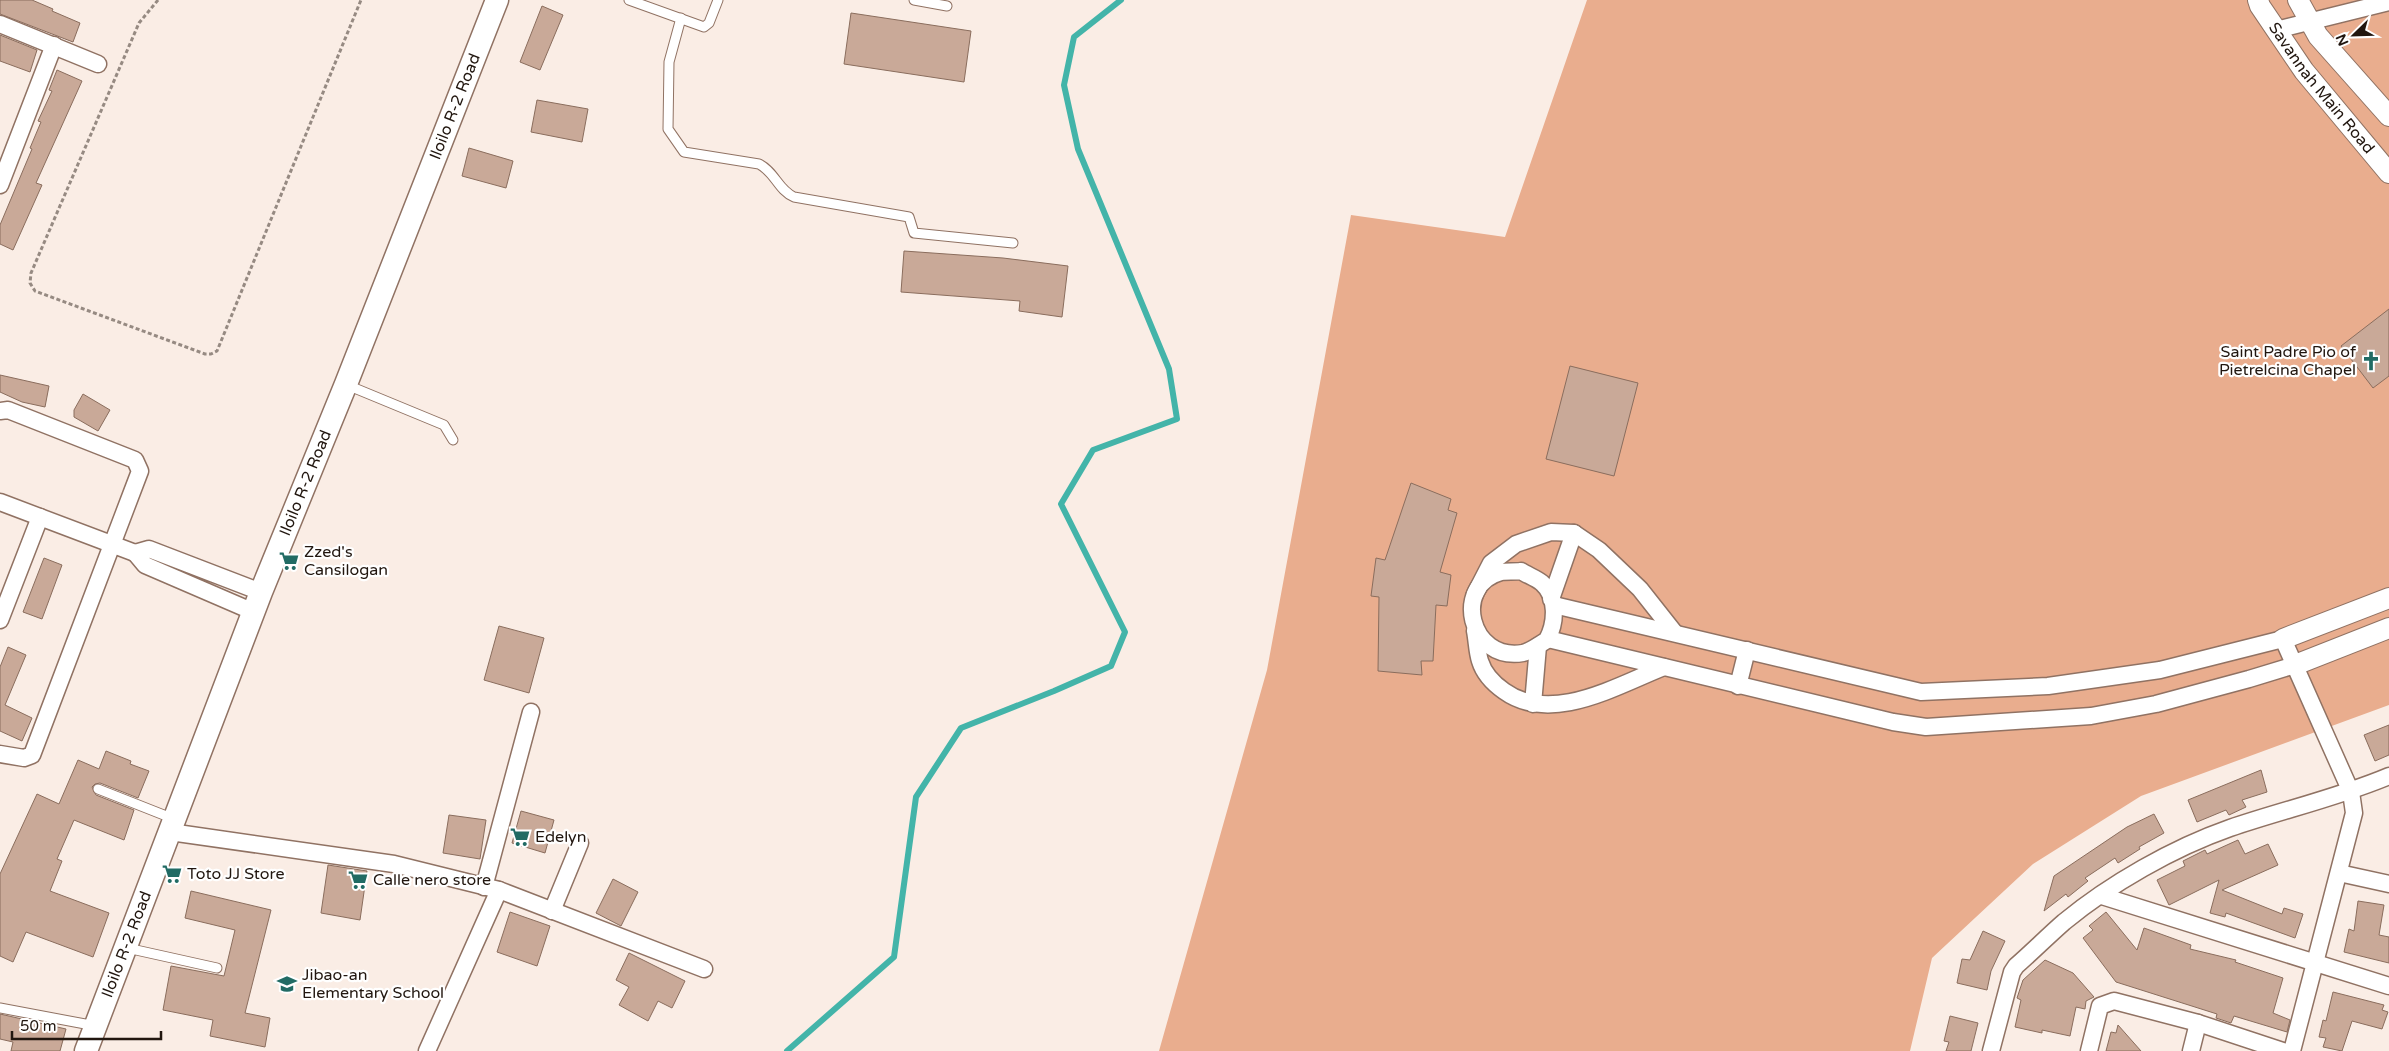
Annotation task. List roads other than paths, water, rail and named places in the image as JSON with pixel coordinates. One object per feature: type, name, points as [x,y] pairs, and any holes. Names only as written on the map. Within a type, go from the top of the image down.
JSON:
[{"type":"main road","name":"Iloilo R-2 Road","points":[[86,1051],[257,602],[346,384],[497,0]]},
{"type":"street","name":"Savannah Main Road","points":[[2258,0],[2304,71],[2389,173]]},
{"type":"street","name":"Savannah Main Road","points":[[2298,0],[2318,36],[2389,116]]},
{"type":"street","points":[[2276,30],[2389,2]]},
{"type":"street","points":[[0,24],[98,64]]},
{"type":"street","points":[[0,185],[54,45]]},
{"type":"street","points":[[0,410],[8,410],[135,460],[140,472],[32,755],[24,758],[0,754]]},
{"type":"street","points":[[0,502],[135,553],[148,549],[257,602]]},
{"type":"street","points":[[0,620],[40,517]]},
{"type":"street","points":[[1664,668],[1561,705],[1532,704],[1515,699],[1492,682],[1480,662],[1471,610],[1475,594],[1491,563],[1516,544],[1551,532],[1574,534],[1599,550],[1640,589],[1674,632]]},
{"type":"street","points":[[1532,704],[1543,642],[1554,617],[1553,602],[1574,534]]},
{"type":"street","points":[[1475,594],[1486,580],[1501,572],[1521,571],[1543,584],[1553,602],[1921,692],[2048,686],[2160,670],[2283,639],[2389,598]]},
{"type":"street","points":[[1476,631],[1485,644],[1502,653],[1524,652],[1543,642],[1664,668],[1893,722],[1926,727],[2091,716],[2156,704],[2249,679],[2389,628]]},
{"type":"street","points":[[2283,639],[2351,792],[2354,813],[2292,1051]]},
{"type":"street","points":[[1738,686],[1747,650]]},
{"type":"street","points":[[428,1051],[492,888],[531,712]]},
{"type":"street","points":[[1991,1051],[2012,972],[2066,922],[2130,876],[2186,847],[2228,829],[2351,792],[2389,776]]},
{"type":"street","points":[[173,826],[394,864],[492,888],[704,969]]},
{"type":"street","points":[[552,911],[580,843]]},
{"type":"street","points":[[2339,873],[2389,884]]},
{"type":"street","points":[[2102,896],[2389,986]]},
{"type":"street","points":[[2088,1051],[2100,1006],[2106,1002],[2114,1002],[2198,1024],[2283,1051]]},
{"type":"street","points":[[2191,1051],[2198,1024]]},
{"type":"lane","points":[[629,0],[704,27],[709,23],[718,0]]},
{"type":"lane","points":[[914,0],[947,6]]},
{"type":"lane","points":[[681,18],[669,62],[668,129],[684,152],[759,164],[767,168],[787,194],[794,197],[910,217],[914,233],[1013,243]]},
{"type":"lane","points":[[346,384],[444,425],[453,440]]},
{"type":"lane","points":[[98,789],[173,826]]},
{"type":"lane","points":[[126,948],[217,968]]},
{"type":"lane","points":[[0,1008],[96,1026]]},
{"type":"waterway","points":[[787,1051],[894,957],[916,797],[961,728],[1111,666],[1125,632],[1061,504],[1093,450],[1177,419],[1169,369],[1078,149],[1064,85],[1074,37],[1121,0]]},
{"type":"place","name":"Saint Padre Pio of Pietrelcina Chapel","points":[[2371,361]]},
{"type":"place","name":"Zzed's Cansilogan","points":[[289,561]]},
{"type":"place","name":"Edelyn","points":[[520,837]]},
{"type":"place","name":"Toto JJ Store","points":[[172,874]]},
{"type":"place","name":"Calle nero store","points":[[358,880]]},
{"type":"place","name":"Jibao-an Elementary School","points":[[287,984]]}]
